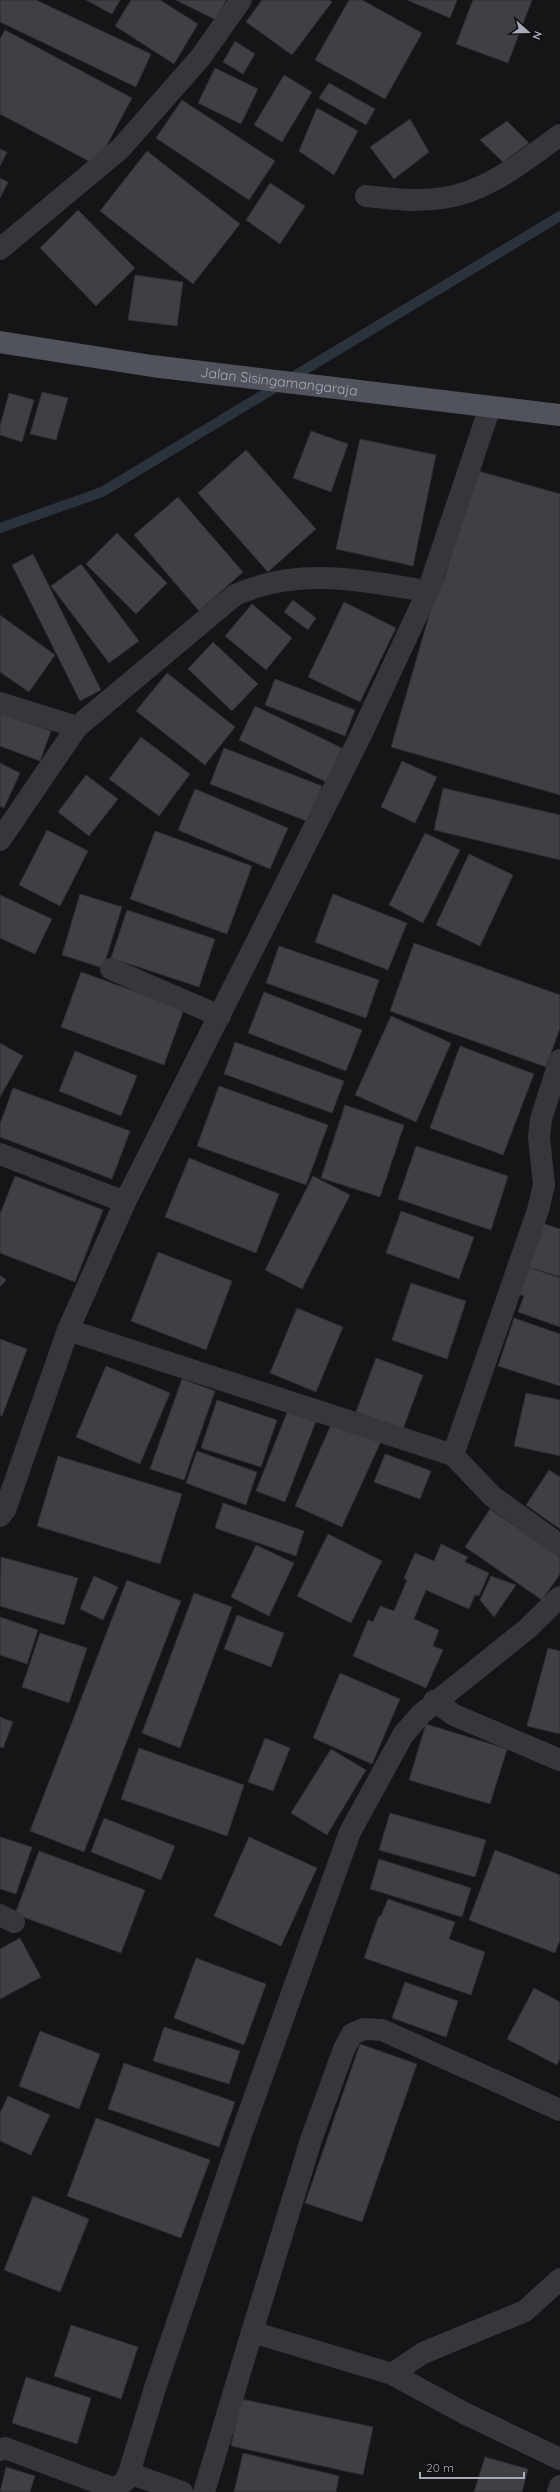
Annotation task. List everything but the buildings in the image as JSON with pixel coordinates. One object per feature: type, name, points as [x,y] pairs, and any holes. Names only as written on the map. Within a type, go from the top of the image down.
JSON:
[{"type":"main road","name":"Jalan Sisingamangaraja","points":[[0,342],[152,366],[560,415]]},
{"type":"street","points":[[0,249],[120,149],[200,58],[241,0]]},
{"type":"street","points":[[366,196],[409,200],[443,198],[470,192],[496,180],[560,136]]},
{"type":"street","points":[[0,1516],[5,1510],[68,1330],[125,1202],[359,739],[428,591],[490,407]]},
{"type":"street","points":[[0,840],[77,727],[236,595],[248,589],[267,583],[332,577],[428,591]]},
{"type":"street","points":[[0,703],[77,727]]},
{"type":"street","points":[[111,969],[220,1016]]},
{"type":"street","points":[[453,1455],[538,1210],[544,1186],[539,1138],[541,1119],[560,1060]]},
{"type":"street","points":[[0,1154],[125,1202]]},
{"type":"street","points":[[68,1330],[453,1455],[492,1496],[560,1545]]},
{"type":"street","points":[[0,2450],[5,2448],[115,2490],[125,2481],[129,2473],[155,2388],[242,2132],[348,1838],[403,1735],[434,1701],[527,1629],[560,1597]]},
{"type":"street","points":[[434,1701],[454,1715],[560,1760]]},
{"type":"street","points":[[204,2492],[311,2140],[344,2049],[352,2034],[364,2029],[382,2030],[560,2110]]},
{"type":"street","points":[[392,2374],[423,2353],[525,2311],[560,2279]]},
{"type":"street","points":[[252,2332],[392,2374],[466,2414],[560,2459]]},
{"type":"street","points":[[129,2473],[182,2492]]},
{"type":"street","points":[[558,2492],[560,2486]]},
{"type":"waterway","points":[[0,528],[102,492],[560,216]]}]
